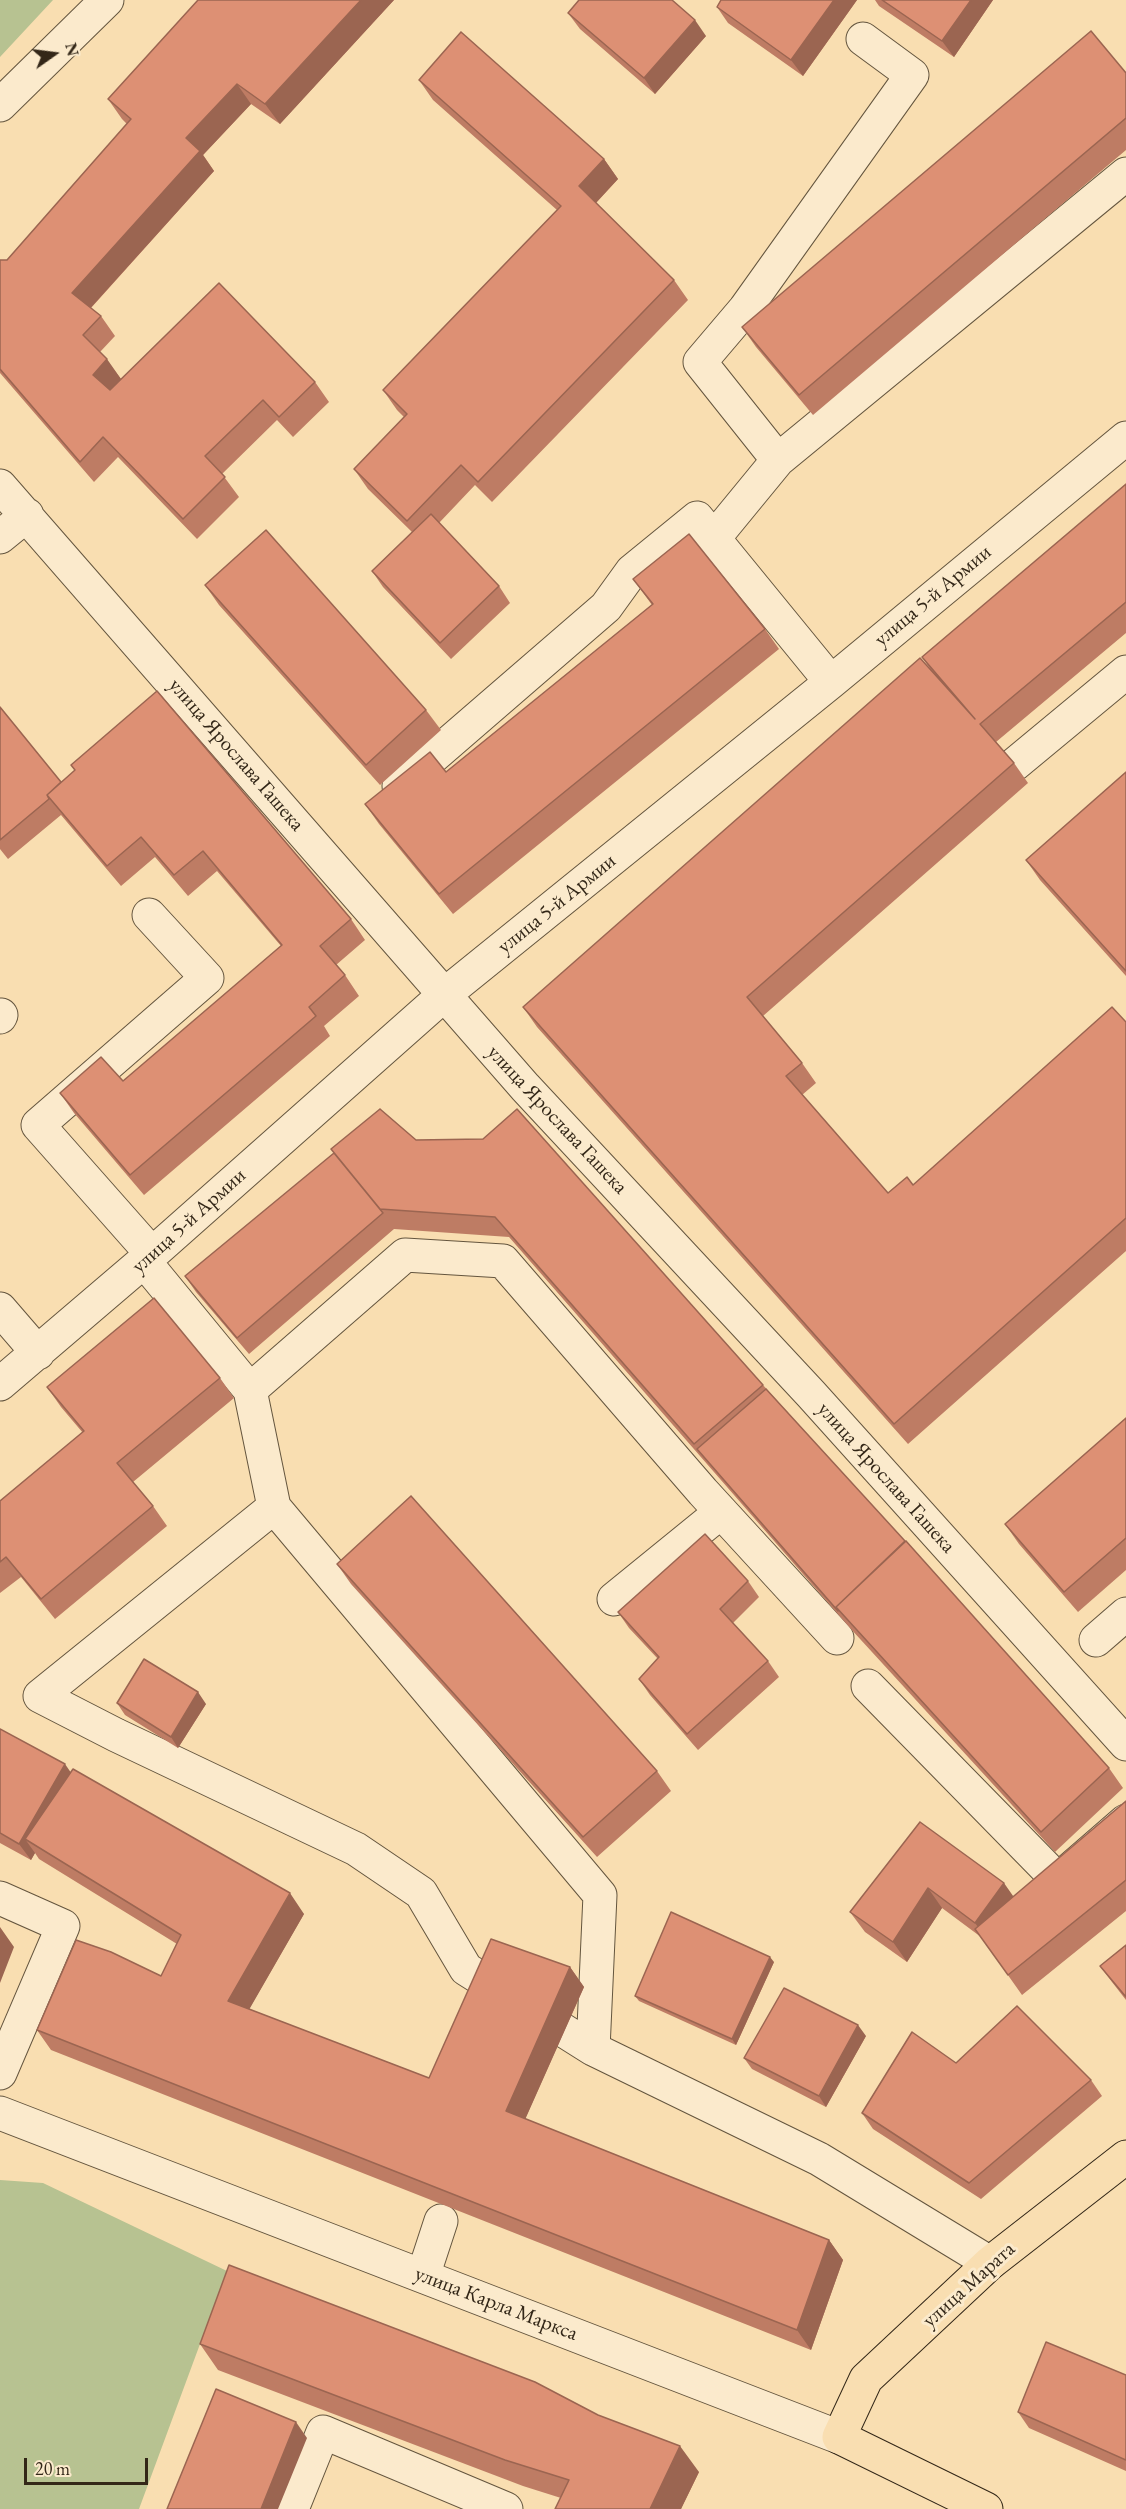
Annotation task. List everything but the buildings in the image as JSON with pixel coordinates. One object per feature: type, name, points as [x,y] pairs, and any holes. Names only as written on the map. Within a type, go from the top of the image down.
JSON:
[{"type":"main road","name":"улица Марата","points":[[839,2437],[866,2379],[990,2263],[1126,2157]]},
{"type":"main road","name":"улица Карла Маркса","points":[[839,2437],[986,2509]]},
{"type":"street","points":[[0,105],[107,0]]},
{"type":"street","points":[[778,460],[700,362],[745,309],[912,75],[863,39]]},
{"type":"street","points":[[714,538],[778,460],[1126,174]]},
{"type":"street","name":"улица 5-й Армии","points":[[0,1384],[148,1258],[444,995],[831,682],[1126,438]]},
{"type":"street","name":"улица Ярослава Гашека","points":[[0,486],[800,1404],[1126,1744]]},
{"type":"street","points":[[0,537],[27,515]]},
{"type":"street","points":[[397,787],[606,608],[632,571],[697,518],[831,682]]},
{"type":"street","points":[[1015,764],[1126,672]]},
{"type":"street","points":[[149,915],[207,978],[38,1125],[148,1258],[250,1390],[274,1507],[600,1895],[593,2049]]},
{"type":"street","points":[[250,1390],[405,1256],[503,1261],[712,1502],[837,1638]]},
{"type":"street","points":[[0,1310],[38,1353]]},
{"type":"street","points":[[614,1599],[712,1502],[729,1469]]},
{"type":"street","points":[[274,1507],[40,1696],[116,1735],[356,1849],[421,1893],[466,1969],[593,2049],[819,2159],[990,2263]]},
{"type":"street","points":[[1096,1640],[1126,1614]]},
{"type":"street","points":[[868,1686],[1058,1880],[1126,1821]]},
{"type":"street","points":[[0,1898],[63,1926],[0,2073]]},
{"type":"street","name":"улица Карла Маркса","points":[[0,2113],[839,2437]]},
{"type":"street","points":[[423,2276],[441,2221]]},
{"type":"street","points":[[292,2509],[322,2432],[506,2509]]},
{"type":"green space","points":[[0,0],[53,0],[0,57]]},
{"type":"green space","points":[[0,2180],[43,2183],[227,2271],[139,2509],[0,2509]]}]
